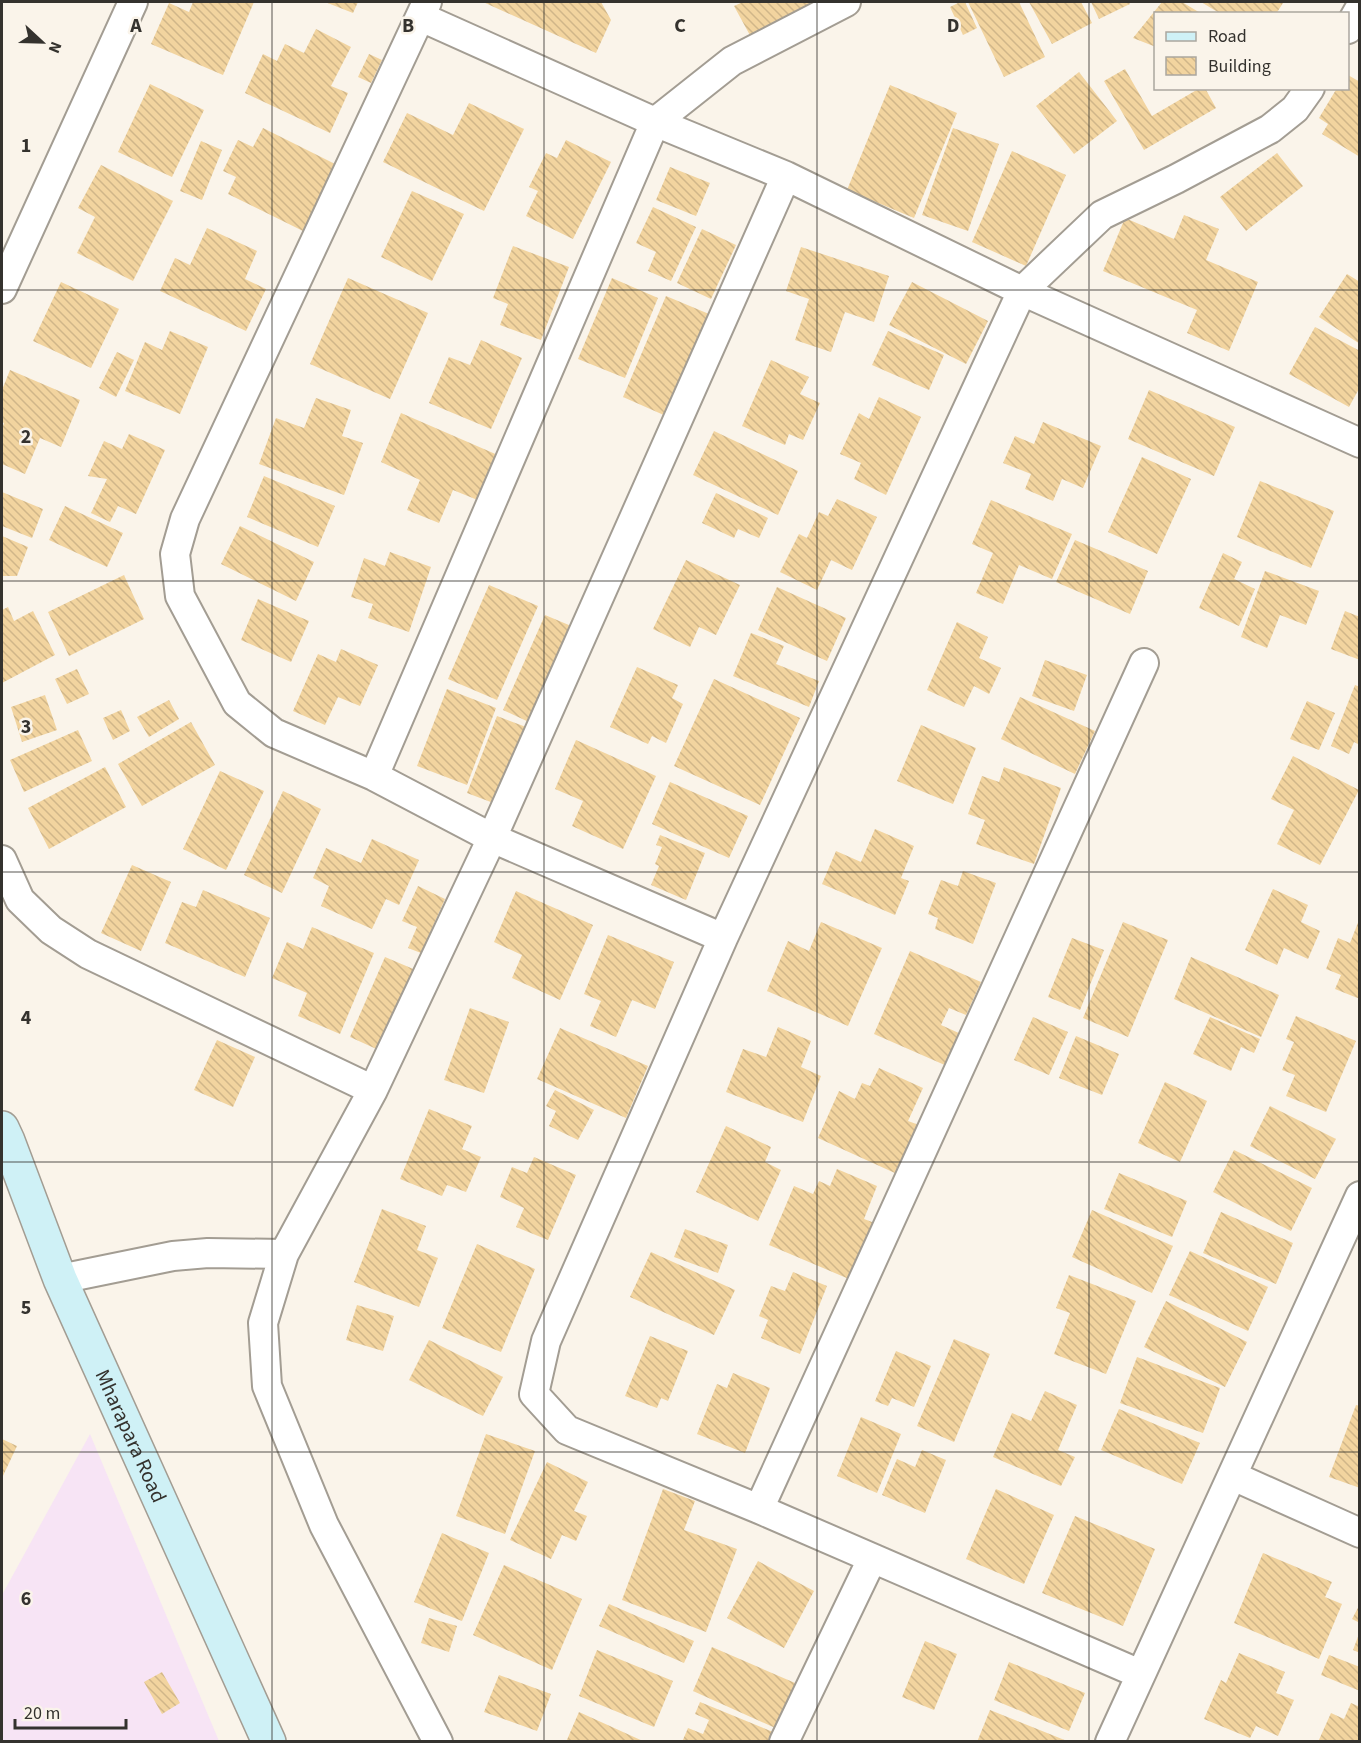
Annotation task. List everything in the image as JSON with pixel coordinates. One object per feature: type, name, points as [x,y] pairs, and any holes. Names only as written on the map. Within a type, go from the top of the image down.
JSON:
[{"type":"main road","name":"Mharapara Road","points":[[4,1138],[60,1279],[269,1742]]},
{"type":"street","points":[[2,289],[133,2]]},
{"type":"street","points":[[374,776],[655,122],[732,61],[846,2]]},
{"type":"street","points":[[1349,26],[1359,8]]},
{"type":"street","points":[[723,938],[492,838],[374,776],[274,733],[237,703],[180,596],[175,554],[185,519],[424,9],[655,122],[786,176],[1022,291],[1359,443]]},
{"type":"street","points":[[1140,1674],[759,1509],[567,1430],[534,1394],[546,1341],[723,938],[1022,291],[1102,215],[1270,129],[1295,109],[1309,90]]},
{"type":"street","points":[[438,1742],[324,1525],[267,1386],[263,1323],[284,1254],[373,1090],[492,838],[786,176]]},
{"type":"street","points":[[759,1509],[1144,663]]},
{"type":"street","points":[[2,860],[20,900],[51,930],[88,954],[373,1090]]},
{"type":"street","points":[[1110,1742],[1359,1196]]},
{"type":"street","points":[[60,1279],[173,1256],[208,1253],[284,1254]]},
{"type":"street","points":[[1233,1476],[1359,1533]]},
{"type":"street","points":[[783,1742],[872,1558]]},
{"type":"shaded area","points":[[90,1434],[219,1741],[2,1742],[2,1595]]},
{"type":"building","points":[[193,2],[254,2],[223,75],[151,44],[169,3],[189,12]]},
{"type":"building","points":[[325,2],[358,2],[353,13]]},
{"type":"building","points":[[483,2],[601,2],[611,20],[596,53]]},
{"type":"building","points":[[743,2],[819,2],[752,39],[734,6]]},
{"type":"building","points":[[965,2],[977,28],[963,35],[950,7]]},
{"type":"building","points":[[968,2],[1019,2],[1045,57],[1004,77]]},
{"type":"building","points":[[1029,2],[1081,2],[1092,23],[1052,44]]},
{"type":"building","points":[[1091,2],[1129,2],[1130,4],[1099,19]]},
{"type":"building","points":[[1162,2],[1182,2],[1199,12],[1154,12],[1154,46],[1133,38]]},
{"type":"building","points":[[1201,2],[1283,3],[1277,12],[1218,12]]},
{"type":"building","points":[[316,29],[351,47],[331,86],[348,93],[330,133],[245,93],[263,54],[277,61],[285,44],[304,53]]},
{"type":"building","points":[[369,54],[382,60],[371,83],[358,77]]},
{"type":"building","points":[[1125,69],[1152,116],[1197,90],[1206,90],[1216,108],[1144,150],[1104,81]]},
{"type":"building","points":[[1079,72],[1117,121],[1074,154],[1036,106]]},
{"type":"building","points":[[1349,76],[1360,82],[1360,157],[1322,134],[1328,124],[1319,118],[1336,90],[1349,90]]},
{"type":"building","points":[[150,84],[204,110],[172,177],[118,152]]},
{"type":"building","points":[[890,85],[957,113],[914,218],[847,190]]},
{"type":"building","points":[[469,103],[524,129],[484,211],[383,162],[407,113],[453,135]]},
{"type":"building","points":[[263,128],[337,165],[305,232],[228,194],[236,177],[223,171],[238,140],[253,147]]},
{"type":"building","points":[[953,128],[999,144],[968,231],[922,215]]},
{"type":"building","points":[[566,140],[611,162],[573,239],[526,216],[538,191],[529,187],[546,153],[557,158]]},
{"type":"building","points":[[201,141],[222,150],[202,200],[180,191]]},
{"type":"building","points":[[1012,151],[1066,175],[1026,266],[972,242]]},
{"type":"building","points":[[1277,153],[1303,186],[1246,231],[1220,197]]},
{"type":"building","points":[[101,165],[173,201],[133,281],[77,253],[95,217],[78,208]]},
{"type":"building","points":[[670,167],[710,183],[696,216],[656,200]]},
{"type":"building","points":[[412,191],[464,214],[432,281],[381,257]]},
{"type":"building","points":[[653,207],[696,227],[671,281],[648,271],[656,252],[636,243]]},
{"type":"building","points":[[1184,215],[1219,229],[1206,260],[1258,282],[1229,351],[1187,333],[1197,310],[1103,271],[1125,218],[1174,239]]},
{"type":"building","points":[[207,228],[257,251],[245,279],[266,289],[246,331],[160,291],[175,258],[190,265]]},
{"type":"building","points":[[702,229],[736,245],[711,299],[677,283]]},
{"type":"building","points":[[513,246],[569,267],[541,340],[500,325],[508,304],[493,298]]},
{"type":"building","points":[[801,247],[889,276],[874,322],[845,312],[831,352],[795,340],[809,299],[786,291]]},
{"type":"building","points":[[1347,274],[1360,282],[1360,344],[1319,317]]},
{"type":"building","points":[[348,278],[428,313],[390,399],[310,364]]},
{"type":"building","points":[[612,278],[658,298],[625,378],[578,359]]},
{"type":"building","points":[[61,282],[119,309],[91,368],[33,341]]},
{"type":"building","points":[[912,282],[988,321],[966,364],[889,325]]},
{"type":"building","points":[[666,296],[709,314],[666,416],[623,397]]},
{"type":"building","points":[[1315,327],[1360,351],[1360,387],[1349,407],[1289,374]]},
{"type":"building","points":[[170,331],[208,347],[180,414],[125,391],[145,342],[162,350]]},
{"type":"building","points":[[888,331],[944,355],[929,390],[872,365]]},
{"type":"building","points":[[481,340],[522,358],[491,429],[429,403],[449,357],[470,365]]},
{"type":"building","points":[[117,352],[134,360],[116,397],[99,388]]},
{"type":"building","points":[[771,360],[809,377],[800,394],[820,403],[803,440],[789,434],[785,445],[742,426]]},
{"type":"building","points":[[10,370],[80,400],[61,447],[40,438],[25,474],[2,464],[4,423],[2,422],[2,390]]},
{"type":"building","points":[[1149,390],[1235,427],[1214,476],[1128,439]]},
{"type":"building","points":[[879,397],[921,417],[886,495],[854,479],[861,463],[840,454],[859,413],[869,419]]},
{"type":"building","points":[[316,398],[351,410],[342,436],[363,443],[344,495],[259,464],[276,418],[304,428]]},
{"type":"building","points":[[401,413],[500,456],[480,501],[453,490],[439,523],[407,510],[420,480],[381,462]]},
{"type":"building","points":[[1043,422],[1101,446],[1083,488],[1062,479],[1053,501],[1025,489],[1031,474],[1003,463],[1015,436],[1034,444]]},
{"type":"building","points":[[714,431],[798,471],[778,515],[693,475]]},
{"type":"building","points":[[129,434],[165,450],[136,514],[118,506],[110,522],[91,513],[107,479],[88,476],[104,441],[122,449]]},
{"type":"building","points":[[1142,457],[1191,479],[1157,554],[1108,532]]},
{"type":"building","points":[[264,476],[335,506],[318,547],[247,517]]},
{"type":"building","points":[[1260,481],[1334,511],[1311,568],[1237,537]]},
{"type":"building","points":[[2,492],[43,509],[32,538],[2,526]]},
{"type":"building","points":[[716,493],[768,518],[759,538],[738,529],[734,538],[702,523]]},
{"type":"building","points":[[837,499],[877,517],[852,570],[831,560],[817,590],[780,572],[799,534],[807,538],[819,512],[828,516]]},
{"type":"building","points":[[991,500],[1072,534],[1052,579],[1019,565],[1003,604],[976,593],[993,553],[972,544]]},
{"type":"building","points":[[65,506],[123,533],[107,567],[49,540]]},
{"type":"building","points":[[240,526],[314,562],[296,601],[221,564]]},
{"type":"building","points":[[2,536],[28,547],[17,576],[2,576]]},
{"type":"building","points":[[1075,540],[1148,571],[1130,614],[1056,582]]},
{"type":"building","points":[[390,552],[431,567],[409,632],[368,618],[373,604],[351,597],[364,558],[385,566]]},
{"type":"building","points":[[1223,553],[1242,562],[1234,579],[1255,589],[1239,626],[1199,608]]},
{"type":"building","points":[[686,560],[740,585],[716,635],[699,627],[690,647],[653,629]]},
{"type":"building","points":[[1265,571],[1319,591],[1306,625],[1280,615],[1267,648],[1241,637]]},
{"type":"building","points":[[124,575],[144,619],[69,656],[48,612]]},
{"type":"building","points":[[489,585],[538,606],[497,700],[448,679]]},
{"type":"building","points":[[777,587],[846,618],[827,661],[758,630]]},
{"type":"building","points":[[258,599],[309,621],[291,662],[241,640]]},
{"type":"building","points":[[8,607],[14,621],[33,611],[55,655],[2,683],[2,610]]},
{"type":"building","points":[[1345,611],[1360,617],[1360,660],[1331,649]]},
{"type":"building","points":[[545,615],[576,628],[533,724],[503,710]]},
{"type":"building","points":[[957,622],[988,637],[979,658],[1001,668],[989,694],[974,686],[964,707],[927,690]]},
{"type":"building","points":[[751,633],[784,646],[776,664],[819,681],[809,707],[733,676]]},
{"type":"building","points":[[341,649],[378,665],[360,706],[338,697],[325,725],[293,711],[318,654],[336,662]]},
{"type":"building","points":[[1045,660],[1087,675],[1074,711],[1032,696]]},
{"type":"building","points":[[637,667],[678,685],[672,698],[683,704],[666,743],[652,736],[648,744],[610,727]]},
{"type":"building","points":[[77,669],[89,694],[67,704],[55,679]]},
{"type":"building","points":[[714,679],[800,718],[760,805],[674,766]]},
{"type":"building","points":[[1355,685],[1360,687],[1360,745],[1354,742],[1349,754],[1331,746]]},
{"type":"building","points":[[447,689],[496,708],[467,785],[417,766]]},
{"type":"building","points":[[45,695],[57,730],[22,742],[11,707]]},
{"type":"building","points":[[1020,697],[1095,731],[1075,774],[1001,739]]},
{"type":"building","points":[[169,700],[179,719],[149,737],[137,717]]},
{"type":"building","points":[[1307,701],[1335,713],[1319,750],[1290,739]]},
{"type":"building","points":[[121,710],[130,731],[113,740],[103,718]]},
{"type":"building","points":[[497,716],[526,727],[496,804],[467,793]]},
{"type":"building","points":[[191,722],[215,765],[142,806],[118,764]]},
{"type":"building","points":[[921,725],[976,748],[953,804],[897,781]]},
{"type":"building","points":[[78,730],[92,761],[24,792],[10,760]]},
{"type":"building","points":[[576,740],[656,776],[623,849],[572,826],[583,801],[555,789]]},
{"type":"building","points":[[1293,756],[1359,790],[1320,865],[1277,844],[1294,810],[1271,799]]},
{"type":"building","points":[[105,767],[126,807],[49,849],[28,808]]},
{"type":"building","points":[[1004,767],[1061,788],[1034,864],[976,844],[985,820],[968,814],[982,776],[999,782]]},
{"type":"building","points":[[220,771],[264,791],[226,870],[183,849]]},
{"type":"building","points":[[670,782],[748,816],[729,858],[652,824]]},
{"type":"building","points":[[283,791],[321,809],[282,893],[244,875]]},
{"type":"building","points":[[875,829],[914,846],[901,878],[909,881],[895,915],[822,884],[836,851],[861,862]]},
{"type":"building","points":[[660,835],[705,853],[686,900],[651,885],[659,866],[655,864],[662,847],[656,845]]},
{"type":"building","points":[[372,839],[419,860],[399,905],[386,899],[372,929],[321,906],[329,886],[313,878],[326,848],[361,863]]},
{"type":"building","points":[[132,865],[171,882],[141,951],[101,933]]},
{"type":"building","points":[[963,871],[996,883],[973,944],[935,929],[938,918],[928,914],[941,880],[958,886]]},
{"type":"building","points":[[418,886],[445,899],[421,953],[408,948],[417,927],[402,921]]},
{"type":"building","points":[[1273,889],[1308,905],[1301,922],[1320,931],[1308,959],[1284,948],[1277,965],[1245,950]]},
{"type":"building","points":[[203,890],[270,918],[245,977],[165,943],[182,902],[196,907]]},
{"type":"building","points":[[516,891],[593,925],[560,1000],[512,978],[522,955],[494,942]]},
{"type":"building","points":[[1359,920],[1360,999],[1335,989],[1341,975],[1326,969],[1338,938],[1350,943]]},
{"type":"building","points":[[821,922],[882,948],[848,1026],[767,991],[788,941],[809,951]]},
{"type":"building","points":[[1123,922],[1168,940],[1128,1037],[1083,1018]]},
{"type":"building","points":[[312,927],[374,953],[340,1034],[298,1016],[307,993],[272,978],[287,942],[303,949]]},
{"type":"building","points":[[608,935],[674,962],[655,1009],[632,1000],[616,1037],[590,1026],[601,1001],[584,994]]},
{"type":"building","points":[[1072,938],[1104,950],[1080,1010],[1048,997]]},
{"type":"building","points":[[910,951],[981,982],[966,1015],[949,1008],[941,1025],[961,1034],[947,1066],[874,1034]]},
{"type":"building","points":[[385,957],[418,971],[383,1052],[350,1037]]},
{"type":"building","points":[[1191,957],[1279,995],[1261,1037],[1174,999]]},
{"type":"building","points":[[470,1008],[509,1022],[484,1093],[444,1080]]},
{"type":"building","points":[[1296,1016],[1356,1041],[1326,1112],[1286,1096],[1295,1075],[1282,1070],[1294,1042],[1286,1039]]},
{"type":"building","points":[[1033,1017],[1068,1032],[1049,1075],[1014,1060]]},
{"type":"building","points":[[1210,1017],[1260,1039],[1254,1053],[1241,1047],[1231,1071],[1193,1054]]},
{"type":"building","points":[[778,1027],[811,1041],[801,1067],[821,1076],[803,1122],[726,1092],[743,1049],[766,1057]]},
{"type":"building","points":[[560,1028],[648,1066],[626,1118],[537,1079]]},
{"type":"building","points":[[1076,1036],[1119,1054],[1102,1095],[1059,1078]]},
{"type":"building","points":[[217,1040],[255,1057],[233,1107],[194,1090]]},
{"type":"building","points":[[879,1068],[923,1088],[908,1121],[919,1125],[897,1174],[818,1138],[839,1091],[855,1099],[862,1083],[870,1086]]},
{"type":"building","points":[[1165,1082],[1207,1101],[1180,1162],[1138,1143]]},
{"type":"building","points":[[555,1090],[594,1110],[578,1140],[549,1126],[556,1111],[546,1106]]},
{"type":"building","points":[[1270,1106],[1336,1139],[1315,1179],[1250,1146]]},
{"type":"building","points":[[429,1109],[472,1126],[462,1149],[481,1157],[466,1192],[447,1185],[442,1196],[400,1179]]},
{"type":"building","points":[[726,1126],[771,1147],[765,1162],[781,1170],[758,1221],[696,1192]]},
{"type":"building","points":[[1234,1150],[1312,1188],[1291,1231],[1213,1192]]},
{"type":"building","points":[[534,1157],[576,1175],[548,1240],[516,1227],[524,1208],[500,1197],[512,1167],[527,1173]]},
{"type":"building","points":[[837,1169],[877,1186],[864,1219],[880,1225],[856,1282],[769,1245],[794,1186],[813,1194],[819,1181],[830,1186]]},
{"type":"building","points":[[1119,1173],[1187,1201],[1172,1237],[1104,1209]]},
{"type":"building","points":[[382,1209],[426,1226],[417,1250],[438,1258],[419,1307],[354,1282]]},
{"type":"building","points":[[1092,1210],[1173,1246],[1152,1293],[1072,1257]]},
{"type":"building","points":[[1221,1212],[1293,1243],[1276,1284],[1203,1253]]},
{"type":"building","points":[[685,1229],[728,1245],[718,1273],[674,1257]]},
{"type":"building","points":[[477,1244],[535,1269],[501,1352],[442,1328]]},
{"type":"building","points":[[1190,1251],[1268,1287],[1248,1331],[1169,1295]]},
{"type":"building","points":[[651,1252],[735,1290],[714,1335],[630,1297]]},
{"type":"building","points":[[793,1272],[827,1286],[800,1354],[761,1338],[768,1320],[759,1316],[771,1286],[785,1291]]},
{"type":"building","points":[[1069,1275],[1136,1301],[1106,1374],[1054,1354],[1070,1313],[1056,1308]]},
{"type":"building","points":[[1166,1301],[1247,1342],[1225,1387],[1144,1347]]},
{"type":"building","points":[[357,1305],[394,1316],[383,1351],[346,1340]]},
{"type":"building","points":[[650,1336],[688,1351],[668,1401],[661,1398],[657,1408],[625,1396]]},
{"type":"building","points":[[954,1339],[990,1354],[954,1442],[917,1426]]},
{"type":"building","points":[[429,1340],[503,1377],[483,1416],[409,1380]]},
{"type":"building","points":[[896,1351],[931,1366],[914,1407],[892,1398],[888,1406],[875,1401]]},
{"type":"building","points":[[1137,1357],[1220,1388],[1203,1433],[1120,1403]]},
{"type":"building","points":[[733,1373],[770,1388],[745,1453],[697,1434],[717,1384],[727,1388]]},
{"type":"building","points":[[1045,1391],[1077,1405],[1058,1450],[1075,1457],[1061,1486],[993,1457],[1012,1413],[1031,1421]]},
{"type":"building","points":[[1356,1405],[1360,1406],[1360,1488],[1329,1477]]},
{"type":"building","points":[[1119,1409],[1200,1443],[1182,1484],[1101,1450]]},
{"type":"building","points":[[861,1417],[901,1434],[877,1493],[837,1476]]},
{"type":"building","points":[[486,1434],[535,1451],[505,1534],[456,1516]]},
{"type":"building","points":[[2,1439],[17,1446],[2,1478]]},
{"type":"building","points":[[922,1450],[946,1460],[925,1513],[882,1495],[897,1459],[915,1467]]},
{"type":"building","points":[[547,1462],[588,1482],[574,1511],[587,1516],[576,1541],[562,1535],[551,1559],[510,1540]]},
{"type":"building","points":[[663,1489],[695,1501],[684,1530],[737,1549],[706,1632],[622,1600]]},
{"type":"building","points":[[996,1489],[1054,1515],[1024,1584],[966,1559]]},
{"type":"building","points":[[1075,1516],[1155,1549],[1123,1626],[1042,1593]]},
{"type":"building","points":[[442,1533],[489,1553],[462,1621],[414,1602]]},
{"type":"building","points":[[1263,1553],[1332,1582],[1325,1597],[1342,1604],[1319,1659],[1234,1623]]},
{"type":"building","points":[[758,1561],[814,1591],[784,1648],[727,1618]]},
{"type":"building","points":[[504,1565],[582,1599],[552,1670],[473,1635]]},
{"type":"building","points":[[609,1604],[694,1641],[684,1663],[599,1626]]},
{"type":"building","points":[[1360,1604],[1360,1623],[1352,1619]]},
{"type":"building","points":[[429,1618],[457,1626],[449,1652],[421,1643]]},
{"type":"building","points":[[1360,1634],[1360,1653],[1353,1650]]},
{"type":"building","points":[[925,1641],[957,1654],[934,1710],[902,1697]]},
{"type":"building","points":[[712,1647],[802,1686],[782,1731],[693,1691]]},
{"type":"building","points":[[597,1650],[673,1681],[654,1727],[579,1696]]},
{"type":"building","points":[[1239,1653],[1285,1672],[1276,1693],[1294,1700],[1278,1736],[1256,1726],[1250,1738],[1204,1719],[1221,1680],[1226,1683]]},
{"type":"building","points":[[1329,1655],[1360,1667],[1360,1691],[1321,1675]]},
{"type":"building","points":[[1009,1662],[1085,1693],[1069,1731],[994,1700]]},
{"type":"building","points":[[162,1672],[180,1703],[162,1714],[144,1682]]},
{"type":"building","points":[[499,1675],[551,1694],[537,1731],[484,1712]]},
{"type":"building","points":[[700,1702],[778,1734],[775,1742],[682,1742],[688,1728],[703,1734],[709,1720],[695,1714]]},
{"type":"building","points":[[1351,1703],[1360,1707],[1360,1742],[1318,1742],[1331,1713],[1344,1719]]},
{"type":"building","points":[[990,1710],[1067,1741],[1067,1742],[977,1742]]},
{"type":"building","points":[[579,1712],[645,1742],[566,1742]]}]
